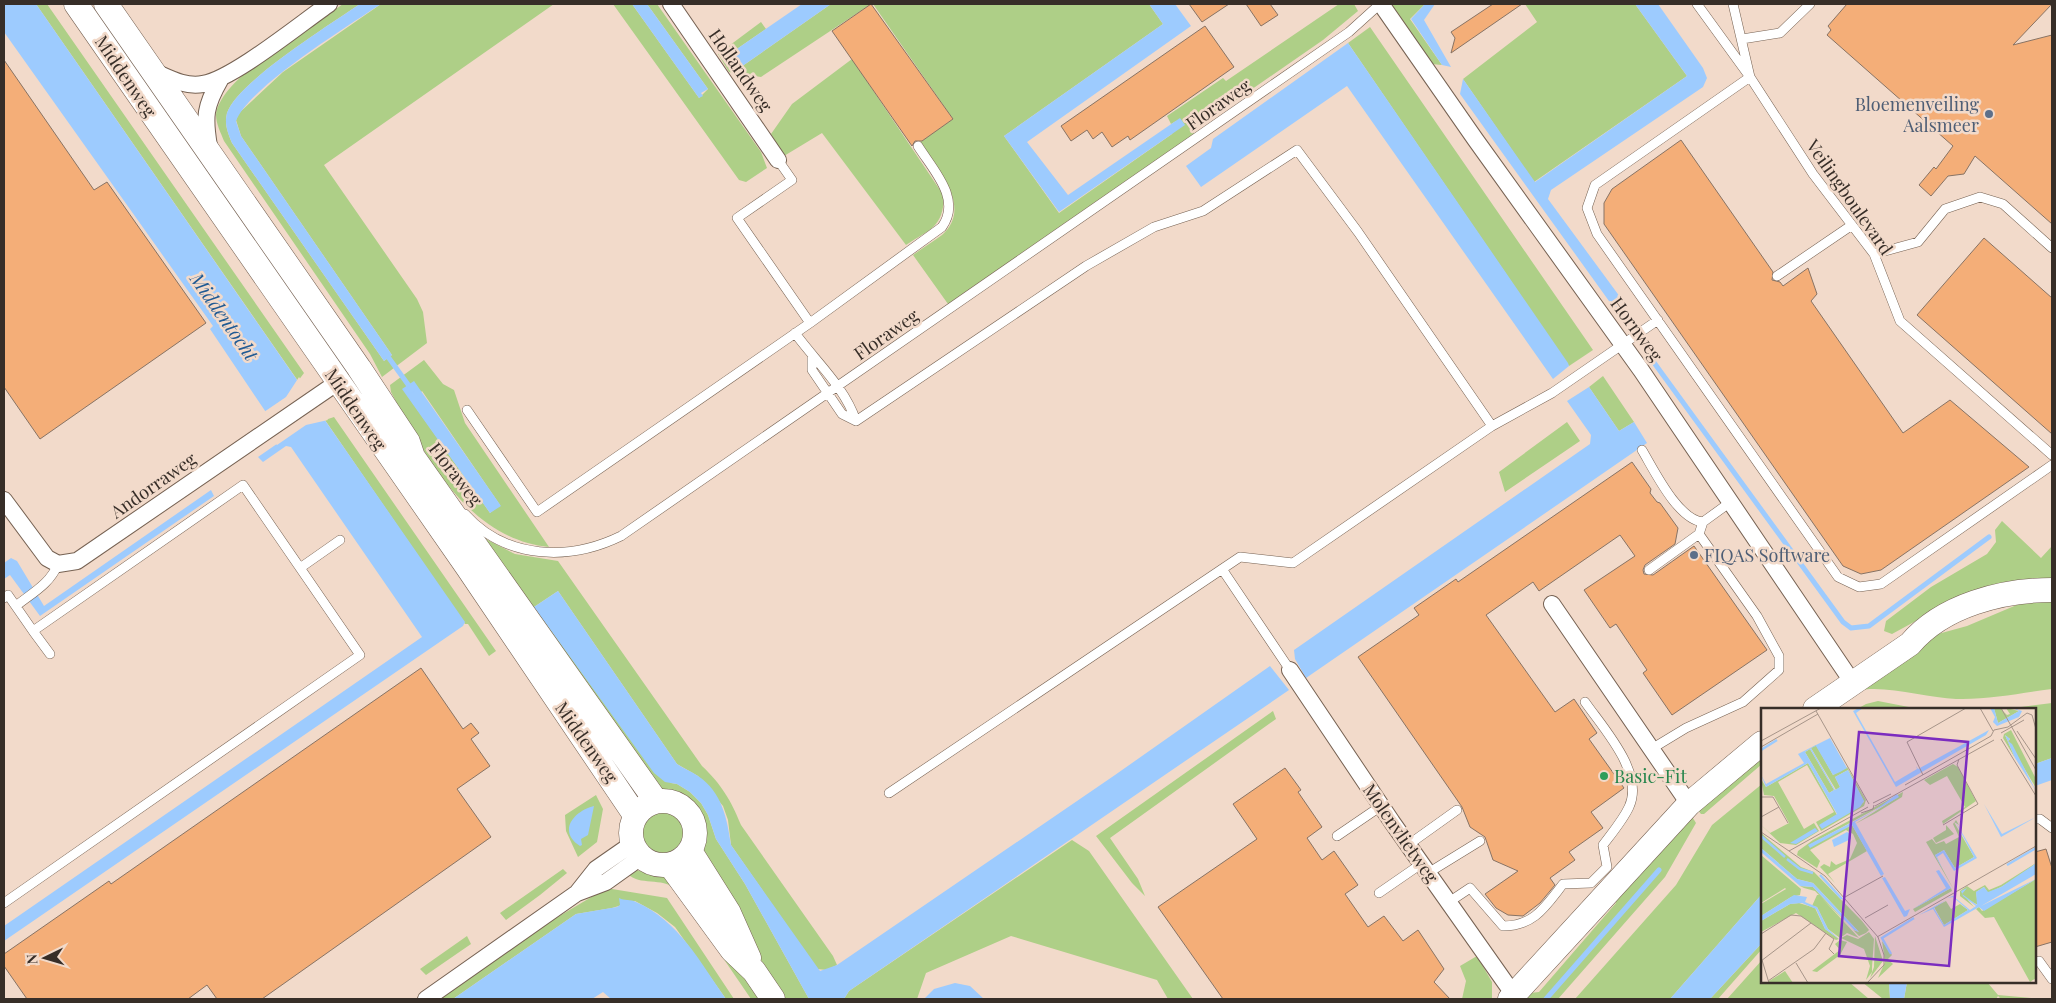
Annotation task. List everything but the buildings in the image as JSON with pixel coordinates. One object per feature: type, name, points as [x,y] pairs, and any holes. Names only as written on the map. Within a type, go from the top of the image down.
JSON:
[{"type":"street","name":"Middenweg","points":[[76,4],[636,815]]},
{"type":"street","name":"Middenweg","points":[[106,4],[360,368],[408,442],[413,457],[656,801]]},
{"type":"street","points":[[150,69],[175,81],[189,84],[220,80],[329,4]]},
{"type":"street","name":"Hollandweg","points":[[671,4],[778,160]]},
{"type":"street","name":"Hornweg","points":[[1382,6],[1623,344],[1849,677]]},
{"type":"street","points":[[210,151],[205,124],[206,109],[220,80]]},
{"type":"street","name":"Andorraweg","points":[[58,564],[67,564],[84,557],[338,382]]},
{"type":"street","points":[[4,500],[40,551],[58,564]]},
{"type":"street","points":[[1816,708],[1849,677],[1902,634],[1922,631],[1947,615],[2004,594],[2052,590]]},
{"type":"street","points":[[1552,604],[1653,748],[1689,804]]},
{"type":"street","name":"Molenvlietweg","points":[[1290,670],[1512,997],[1599,889],[1689,804],[1761,744]]},
{"type":"street","points":[[1799,708],[1849,677]]},
{"type":"street","points":[[656,801],[672,802],[686,811],[694,826],[695,834],[690,851],[681,860],[670,865],[655,864],[637,850],[630,829],[636,815],[648,804],[656,801]]},
{"type":"street","points":[[426,999],[577,892],[606,882],[637,850]]},
{"type":"street","points":[[690,851],[729,913],[744,943],[754,971]]},
{"type":"street","points":[[670,865],[732,950],[754,971],[773,999]]},
{"type":"lane","name":"Veilingboulevard","points":[[1697,4],[1750,77],[1813,174],[1874,254],[1900,321],[2052,455]]},
{"type":"lane","name":"Veilingboulevard","points":[[1733,4],[1750,77]]},
{"type":"lane","points":[[1742,39],[1780,34],[1810,4]]},
{"type":"lane","name":"Floraweg","points":[[408,442],[420,452],[467,516],[489,535],[525,550],[543,553],[570,553],[596,547],[621,536],[1349,32],[1382,6]]},
{"type":"lane","points":[[1750,77],[1595,185],[1586,208],[1597,234],[1838,577],[1858,587],[1881,584],[2052,465]]},
{"type":"lane","points":[[467,410],[537,512],[810,323],[942,227],[946,221],[950,202],[947,192],[918,146]]},
{"type":"lane","points":[[856,421],[1086,266],[1154,227],[1203,211],[1297,150],[1358,232],[1492,426]]},
{"type":"lane","points":[[778,160],[792,180],[737,218],[810,323]]},
{"type":"lane","points":[[1874,254],[1918,242],[1945,209],[1980,197],[2003,204],[2052,248]]},
{"type":"lane","points":[[1777,276],[1852,225]]},
{"type":"lane","points":[[889,793],[1240,557],[1293,563],[1492,426],[1552,393],[1658,320]]},
{"type":"lane","points":[[795,333],[812,357],[822,363],[851,406],[856,421]]},
{"type":"lane","points":[[812,357],[812,370],[828,394],[842,414],[856,421]]},
{"type":"lane","points":[[1642,450],[1677,506],[1692,519],[1703,522]]},
{"type":"lane","points":[[4,903],[360,655],[243,485],[33,631]]},
{"type":"lane","points":[[1649,570],[1699,534],[1703,522],[1732,502]]},
{"type":"lane","points":[[1653,748],[1686,728],[1743,702],[1779,670],[1779,656],[1756,616],[1699,534]]},
{"type":"lane","points":[[300,568],[340,540]]},
{"type":"lane","points":[[16,606],[39,589],[54,574],[58,564]]},
{"type":"lane","points":[[1222,569],[1290,670]]},
{"type":"lane","points":[[4,598],[8,594],[50,654]]},
{"type":"lane","points":[[1449,902],[1470,888],[1503,926],[1518,926],[1534,918],[1562,884],[1599,889],[1607,867],[1603,845],[1630,806],[1633,788],[1628,765],[1585,702]]},
{"type":"lane","points":[[1337,836],[1381,806]]},
{"type":"lane","points":[[1408,845],[1458,810]]},
{"type":"lane","points":[[2036,818],[2052,828]]},
{"type":"lane","points":[[1379,893],[1480,841]]},
{"type":"lane","points":[[2039,961],[2052,979]]},
{"type":"green space","points":[[36,4],[47,4],[304,373],[298,381]]},
{"type":"green space","points":[[343,4],[360,4],[286,54],[248,86],[234,100],[227,113],[226,125],[232,143],[384,361],[392,355],[241,136],[236,120],[239,113],[283,72],[381,4],[554,4],[324,165],[417,299],[423,312],[427,343],[382,377],[370,354],[224,141],[216,118],[221,100],[250,69],[290,39]]},
{"type":"green space","points":[[613,4],[632,4],[699,98],[708,89],[647,4],[657,4],[761,152],[767,168],[746,182],[739,180]]},
{"type":"green space","points":[[831,4],[871,4],[761,77],[729,72],[718,54],[761,22],[766,29],[731,53],[741,67]]},
{"type":"green space","points":[[873,4],[1149,4],[1163,24],[1004,136],[1059,213],[1172,134],[1176,121],[1171,124],[1167,116],[1223,78],[1226,81],[1339,4],[1354,4],[1358,11],[1323,40],[1193,130],[1194,134],[948,304],[913,255],[942,235],[951,224],[954,212],[949,187],[920,142],[953,119]]},
{"type":"green space","points":[[1393,4],[1425,4],[1410,19],[1442,65],[1431,64]]},
{"type":"green space","points":[[1525,4],[1635,4],[1687,76],[1534,182],[1463,79],[1537,22]]},
{"type":"green space","points":[[1370,27],[1593,350],[1569,366],[1348,43]]},
{"type":"green space","points":[[852,59],[944,196],[943,207],[938,221],[928,231],[906,245],[822,133],[784,156],[771,134],[792,104]]},
{"type":"green space","points":[[424,360],[443,384],[454,390],[465,423],[549,547],[521,541],[495,529],[473,512],[453,491],[419,443],[391,392],[390,385]],"holes":[[[422,391],[500,505],[490,513],[412,402]]]},
{"type":"green space","points":[[1603,376],[1634,422],[1619,431],[1589,387]]},
{"type":"green space","points":[[334,417],[496,651],[489,656],[325,420]]},
{"type":"green space","points":[[1567,422],[1580,441],[1505,492],[1499,472]]},
{"type":"green space","points":[[2002,521],[2041,558],[2052,546],[2052,580],[1936,610],[1892,634],[1884,631],[1886,621],[1931,587],[1987,554],[1996,542],[1995,530]]},
{"type":"green space","points":[[482,537],[515,554],[558,561],[702,766],[720,786],[741,825],[833,956],[837,965],[827,970],[817,969],[731,845],[728,820],[723,806],[698,776],[677,764],[558,591],[534,607],[671,783],[677,784],[690,792],[701,803],[708,815],[716,839],[745,884],[809,999],[783,999],[700,852],[702,828],[697,811],[683,799],[661,790]]},
{"type":"green space","points":[[2052,601],[2052,689],[1968,699],[1944,698],[1879,689],[1857,691],[1938,634],[1967,626],[2019,604]]},
{"type":"green space","points":[[1878,701],[1914,708],[1859,708]]},
{"type":"green space","points":[[2052,703],[2052,758],[2036,764],[2036,708],[2014,708]]},
{"type":"green space","points":[[1273,711],[1276,719],[1110,838],[1138,879],[1145,896],[1132,883],[1096,836]]},
{"type":"green space","points":[[1761,757],[1761,765],[1704,814],[1701,814],[1697,809]]},
{"type":"green space","points":[[1761,785],[1761,895],[1670,999],[1575,999],[1676,885],[1712,825]]},
{"type":"green space","points":[[596,795],[603,809],[597,842],[578,857],[566,831],[565,815]]},
{"type":"green space","points":[[663,812],[678,818],[684,833],[678,848],[663,854],[648,848],[642,833],[648,818]]},
{"type":"green space","points":[[1691,815],[1696,823],[1665,877],[1558,999],[1525,999],[1530,993],[1539,992],[1616,903],[1616,896]]},
{"type":"green space","points":[[1072,840],[1089,851],[1193,999],[1168,999],[1157,980],[1011,936],[926,973],[917,999],[844,999],[849,991]]},
{"type":"green space","points":[[563,869],[567,873],[506,920],[500,913]]},
{"type":"green space","points":[[636,870],[665,876],[678,885],[761,999],[751,999],[676,889],[664,883],[638,880],[628,874]]},
{"type":"green space","points":[[610,886],[612,889],[667,898],[734,999],[726,999],[675,927],[657,913],[635,901],[612,908],[576,914],[453,999],[440,999],[556,918]]},
{"type":"green space","points":[[467,936],[471,944],[426,975],[420,969]]},
{"type":"green space","points":[[1761,944],[1761,950],[1718,999],[1710,999]]},
{"type":"green space","points":[[1477,956],[1492,982],[1492,999],[1462,999],[1466,981],[1460,966]]},
{"type":"green space","points":[[1761,961],[1761,983],[1850,983],[1869,999],[1727,999]]},
{"type":"green space","points":[[1863,983],[1889,983],[1890,999],[1883,999]]},
{"type":"green space","points":[[1907,983],[1988,983],[1998,995],[2043,999],[2001,999],[1998,996],[1996,999],[1904,999]]},
{"type":"water","name":"Middentocht","points":[[4,4],[36,4],[465,622],[463,626],[4,941],[4,926],[422,637],[291,447],[286,446],[263,462],[258,457],[284,439],[210,329],[213,326],[4,32]]},
{"type":"water","points":[[360,4],[381,4],[279,75],[245,107],[236,121],[241,136],[392,355],[384,361],[232,143],[226,125],[227,113],[234,100],[248,86],[286,54]]},
{"type":"water","points":[[632,4],[647,4],[708,89],[701,93],[703,96],[699,98]]},
{"type":"water","points":[[802,4],[831,4],[741,67],[731,53]]},
{"type":"water","points":[[1149,4],[1175,4],[1191,26],[1027,142],[1068,195],[1180,118],[1185,125],[1059,212],[1004,136],[1163,24]]},
{"type":"water","points":[[1425,4],[1435,4],[1424,20],[1451,67],[1442,65],[1411,19]]},
{"type":"water","points":[[1635,4],[1658,4],[1703,68],[1707,78],[1703,87],[1551,190],[1548,199],[1623,301],[1614,308],[1460,94],[1463,79],[1535,182],[1687,76]]},
{"type":"water","points":[[1348,43],[1568,363],[1569,366],[1553,379],[1347,86],[1201,187],[1186,166],[1211,148],[1213,139]]},
{"type":"water","points":[[414,381],[501,506],[490,513],[402,389]]},
{"type":"water","points":[[1589,387],[1619,431],[1634,422],[1647,443],[1306,678],[1295,659],[1294,650],[1590,444],[1591,435],[1567,401]]},
{"type":"water","points":[[211,490],[214,496],[40,616],[10,575],[4,579],[4,563],[11,558],[17,561],[44,606]]},
{"type":"water","points":[[558,591],[677,764],[698,776],[713,790],[722,806],[728,825],[731,845],[820,971],[837,965],[1115,775],[1270,666],[1289,690],[849,991],[844,999],[809,999],[745,884],[716,839],[708,815],[701,803],[690,792],[677,784],[665,782],[654,773],[534,607]]},
{"type":"water","points":[[2052,758],[2052,780],[2036,786],[2036,764]]},
{"type":"water","points":[[594,806],[588,835],[581,839],[582,845],[580,846],[573,840],[570,834],[571,822],[580,812]]},
{"type":"water","points":[[1761,895],[1761,944],[1710,999],[1670,999]]},
{"type":"water","points":[[619,898],[636,902],[651,910],[677,931],[726,999],[611,999],[603,992],[592,999],[453,999],[576,914],[617,907],[620,905]]},
{"type":"water","points":[[955,983],[970,986],[984,999],[924,999],[934,989]]},
{"type":"water","points":[[1889,983],[1907,983],[1904,999],[1890,999]]},
{"type":"pier","points":[[299,377],[328,420],[306,425],[277,445],[275,443],[281,439],[264,412],[286,397]]},
{"type":"waterway","points":[[1615,300],[1621,310]]},
{"type":"waterway","points":[[1647,353],[1843,622],[1851,628],[1869,626],[1989,537]]},
{"type":"waterway","points":[[386,354],[412,390]]},
{"type":"waterway","points":[[1546,999],[1659,870]]},
{"type":"place","name":"Bloemenveiling Aalsmeer","points":[[1989,114]]},
{"type":"place","name":"FIQAS Software","points":[[1694,555]]},
{"type":"place","name":"Basic-Fit","points":[[1604,776]]}]
